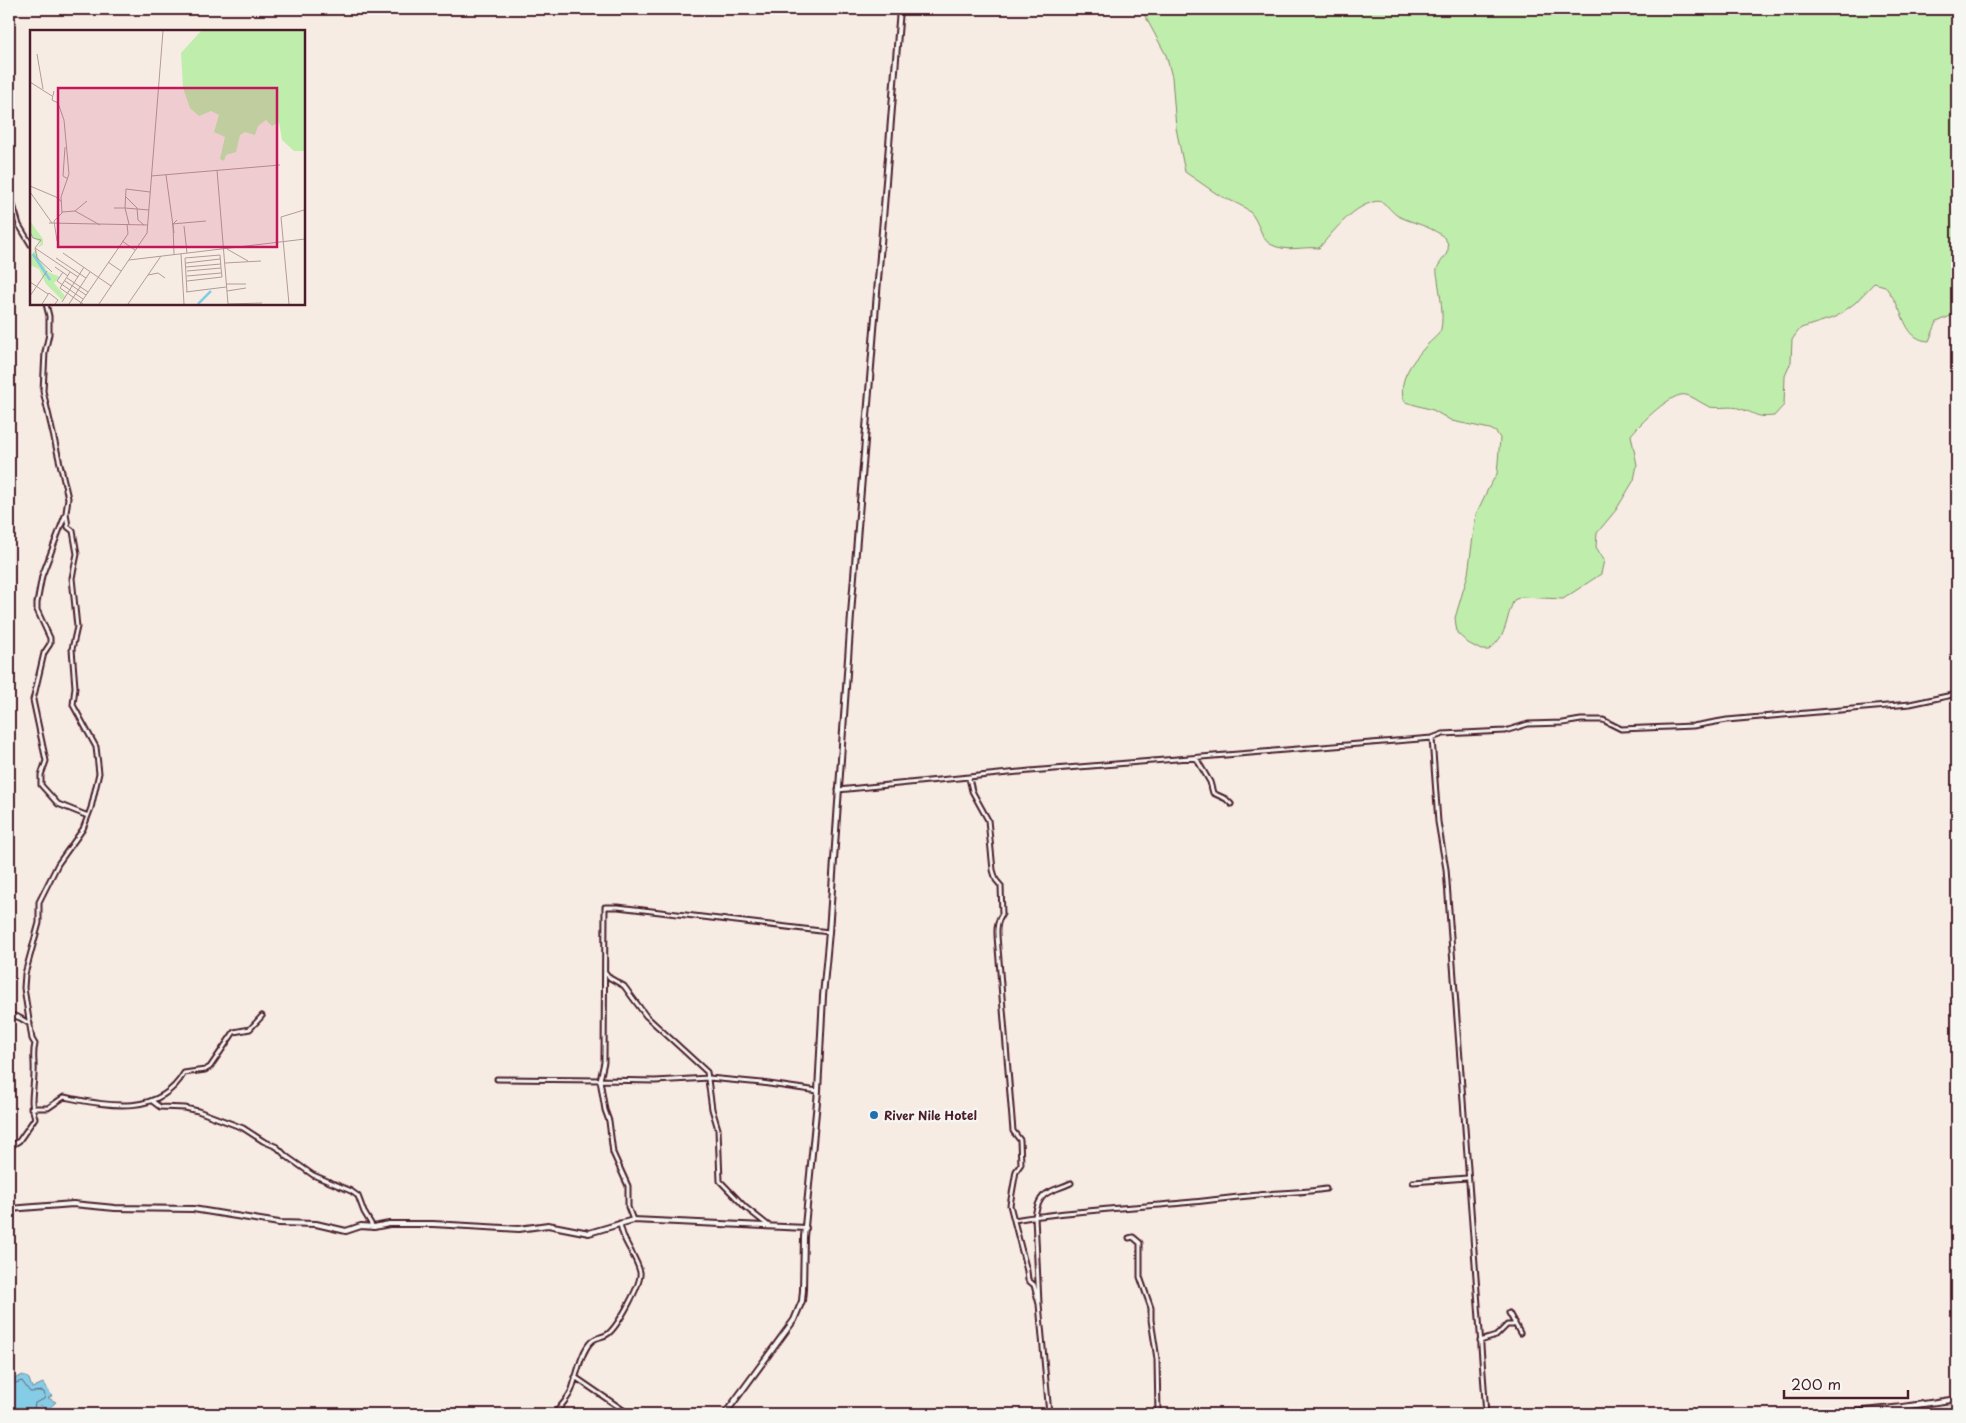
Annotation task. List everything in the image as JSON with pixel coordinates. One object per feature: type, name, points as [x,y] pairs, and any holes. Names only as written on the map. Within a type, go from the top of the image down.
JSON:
[{"type":"street","points":[[725,1414],[794,1320],[802,1300],[806,1228],[818,1091],[823,996],[830,932],[852,601],[900,9]]},
{"type":"street","points":[[9,169],[9,191],[19,225],[30,243]]},
{"type":"street","points":[[46,305],[49,316],[49,334],[45,352],[43,391],[68,498],[66,513],[42,576],[37,603],[37,610],[50,638],[50,644],[44,653],[33,700],[46,761],[41,775],[41,785],[58,804],[88,816]]},
{"type":"street","points":[[9,1147],[19,1142],[35,1118],[31,1108],[35,1044],[32,1039],[24,988],[25,974],[39,923],[39,902],[58,864],[83,829],[98,773],[96,748],[73,705],[75,687],[72,649],[77,627],[72,578],[77,554],[73,531],[68,527],[66,513]]},
{"type":"street","points":[[838,790],[1014,773],[1432,738],[1443,734],[1505,731],[1528,724],[1563,723],[1581,720],[1603,720],[1621,729],[1693,726],[1727,720],[1910,704],[1957,694]]},
{"type":"street","points":[[1432,738],[1438,822],[1446,869],[1486,1414]]},
{"type":"street","points":[[1196,758],[1210,782],[1213,793],[1226,799],[1231,804]]},
{"type":"street","points":[[969,778],[972,791],[988,820],[993,870],[996,880],[1001,886],[1002,914],[996,930],[1013,1131],[1020,1140],[1021,1164],[1016,1171],[1010,1205],[1028,1280],[1034,1285],[1039,1304]]},
{"type":"street","points":[[633,1220],[628,1207],[628,1186],[613,1153],[609,1121],[605,1110],[600,1080],[604,1062],[605,907],[830,932]]},
{"type":"street","points":[[605,971],[610,978],[624,986],[646,1016],[708,1072],[712,1108],[718,1129],[720,1181],[745,1206],[770,1226]]},
{"type":"street","points":[[9,1014],[30,1024]]},
{"type":"street","points":[[31,1108],[48,1108],[64,1097],[116,1107],[151,1101],[172,1088],[184,1073],[204,1070],[210,1067],[234,1032],[254,1027],[262,1016]]},
{"type":"street","points":[[497,1079],[655,1081],[709,1078],[762,1082],[818,1091]]},
{"type":"street","points":[[151,1101],[160,1107],[198,1111],[243,1128],[262,1141],[277,1147],[286,1156],[303,1166],[313,1175],[351,1191],[358,1196],[364,1212],[374,1227]]},
{"type":"street","points":[[1413,1182],[1468,1178]]},
{"type":"street","points":[[1049,1414],[1039,1304],[1035,1216],[1044,1194],[1071,1183]]},
{"type":"street","points":[[1014,1220],[1035,1216],[1326,1189]]},
{"type":"street","points":[[9,1209],[73,1204],[115,1208],[193,1209],[279,1223],[316,1224],[346,1231],[361,1226],[433,1224],[519,1229],[548,1225],[589,1233],[633,1220],[806,1228]]},
{"type":"street","points":[[554,1414],[573,1388],[579,1364],[592,1341],[609,1334],[624,1312],[639,1280],[640,1272],[636,1260],[621,1233],[620,1224]]},
{"type":"street","points":[[1129,1238],[1137,1239],[1140,1243],[1140,1277],[1151,1308],[1157,1359],[1158,1414]]},
{"type":"street","points":[[1509,1313],[1520,1333]]},
{"type":"street","points":[[1480,1341],[1496,1336],[1507,1325],[1512,1325],[1515,1322]]},
{"type":"street","points":[[575,1377],[629,1414]]},
{"type":"street","points":[[1835,1414],[1957,1399]]},
{"type":"green space","points":[[1139,9],[1957,9],[1957,311],[1955,314],[1937,322],[1929,341],[1922,340],[1911,333],[1885,286],[1874,283],[1855,303],[1836,317],[1801,328],[1796,334],[1792,340],[1791,362],[1785,376],[1784,405],[1774,416],[1760,416],[1734,407],[1710,407],[1686,395],[1680,395],[1665,403],[1631,435],[1637,465],[1634,480],[1616,510],[1597,533],[1596,547],[1604,560],[1601,574],[1563,599],[1521,597],[1514,600],[1500,638],[1489,650],[1481,650],[1468,643],[1457,633],[1455,618],[1468,574],[1476,514],[1497,474],[1500,438],[1496,432],[1490,429],[1452,421],[1433,410],[1405,402],[1403,394],[1403,386],[1408,370],[1441,329],[1442,311],[1437,270],[1448,251],[1446,239],[1427,227],[1398,216],[1384,203],[1377,201],[1357,209],[1336,228],[1319,248],[1288,249],[1276,247],[1267,242],[1253,216],[1247,209],[1217,194],[1185,172],[1176,128],[1172,77],[1166,55],[1145,16]]},
{"type":"water","points":[[23,1375],[29,1379],[32,1388],[43,1383],[52,1396],[48,1398],[56,1402],[47,1410],[40,1405],[38,1414],[9,1414],[9,1381]]},
{"type":"place","name":"River Nile Hotel","points":[[874,1115]]}]
